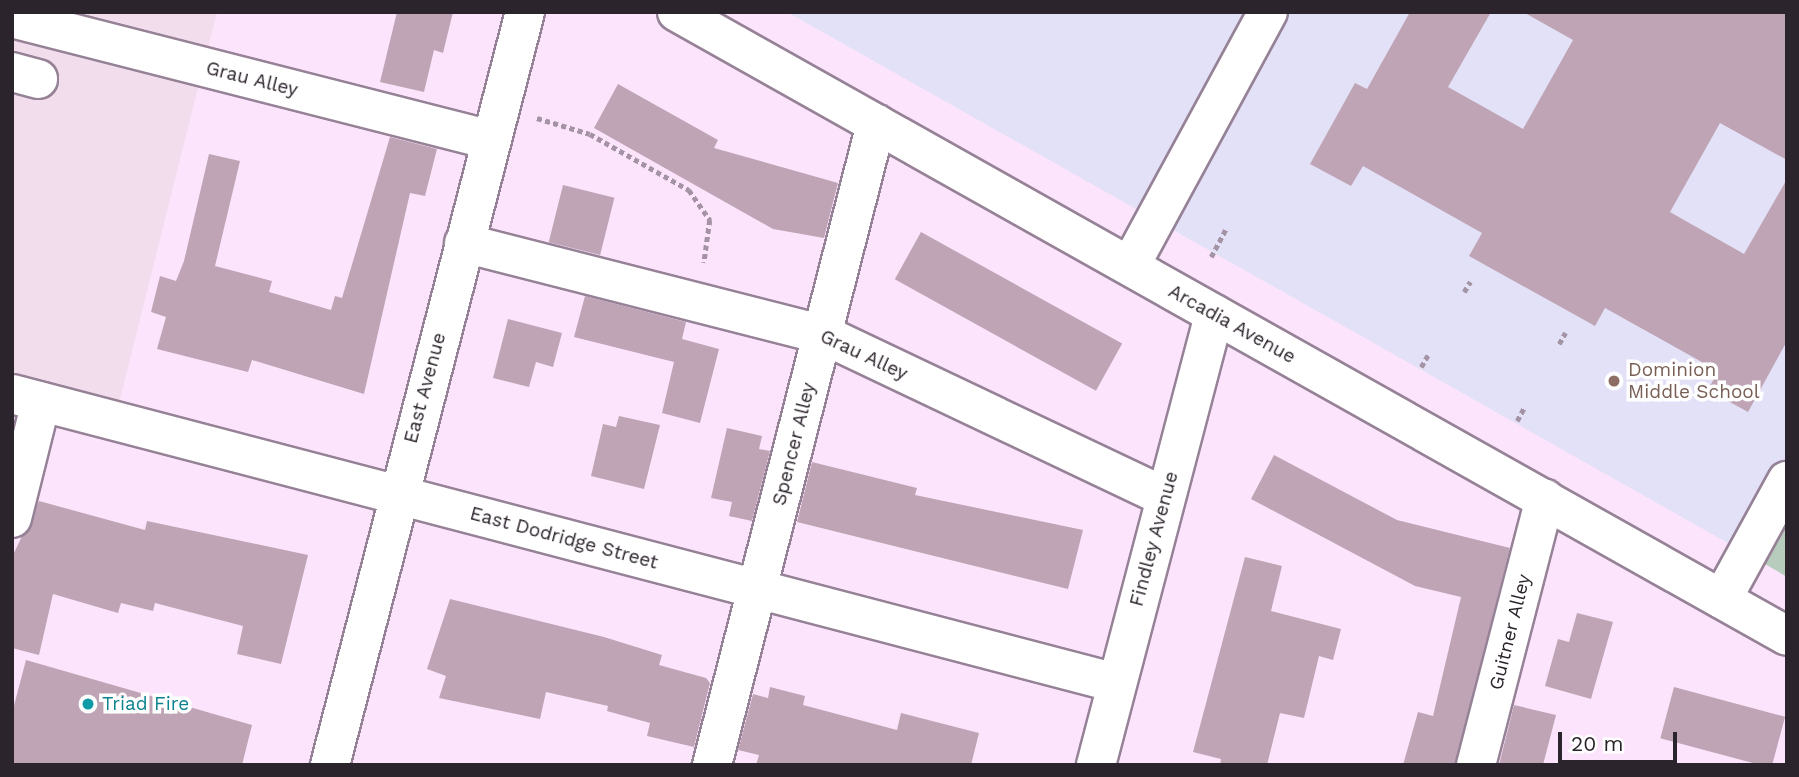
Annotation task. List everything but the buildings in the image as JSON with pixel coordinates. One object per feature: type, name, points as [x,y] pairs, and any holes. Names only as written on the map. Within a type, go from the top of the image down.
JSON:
[{"type":"street","name":"East Avenue","points":[[330,765],[397,495],[525,12]]},
{"type":"street","name":"Arcadia Avenue","points":[[677,12],[1787,636]]},
{"type":"street","points":[[1130,266],[1268,12]]},
{"type":"street","name":"Grau Alley","points":[[12,18],[492,140]]},
{"type":"street","name":"Spencer Alley","points":[[712,765],[876,124]]},
{"type":"street","name":"Grau Alley","points":[[464,243],[822,334],[1165,498]]},
{"type":"street","name":"Findley Avenue","points":[[1096,765],[1214,314]]},
{"type":"street","points":[[12,518],[27,398]]},
{"type":"street","name":"East Dodridge Street","points":[[27,398],[1116,683]]},
{"type":"street","points":[[1722,599],[1787,481]]},
{"type":"street","name":"Guitner Alley","points":[[1476,765],[1545,499]]},
{"type":"path","points":[[535,117],[590,134],[702,203],[711,240],[694,301]]},
{"type":"path","points":[[1210,257],[1226,229]]},
{"type":"path","points":[[1464,292],[1470,282]]},
{"type":"path","points":[[1559,344],[1565,333]]},
{"type":"path","points":[[1421,367],[1429,353]]},
{"type":"path","points":[[1517,421],[1524,408]]},
{"type":"shaded area","points":[[12,12],[217,12],[113,427],[48,408],[12,536]]},
{"type":"shaded area","name":"Dominion Middle School","points":[[787,12],[1787,12],[1787,523],[1765,564]]},
{"type":"green space","points":[[1787,523],[1787,577],[1765,564]]},
{"type":"place","name":"Dominion Middle School","points":[[1614,381]]},
{"type":"place","name":"Triad Fire","points":[[88,704]]}]
